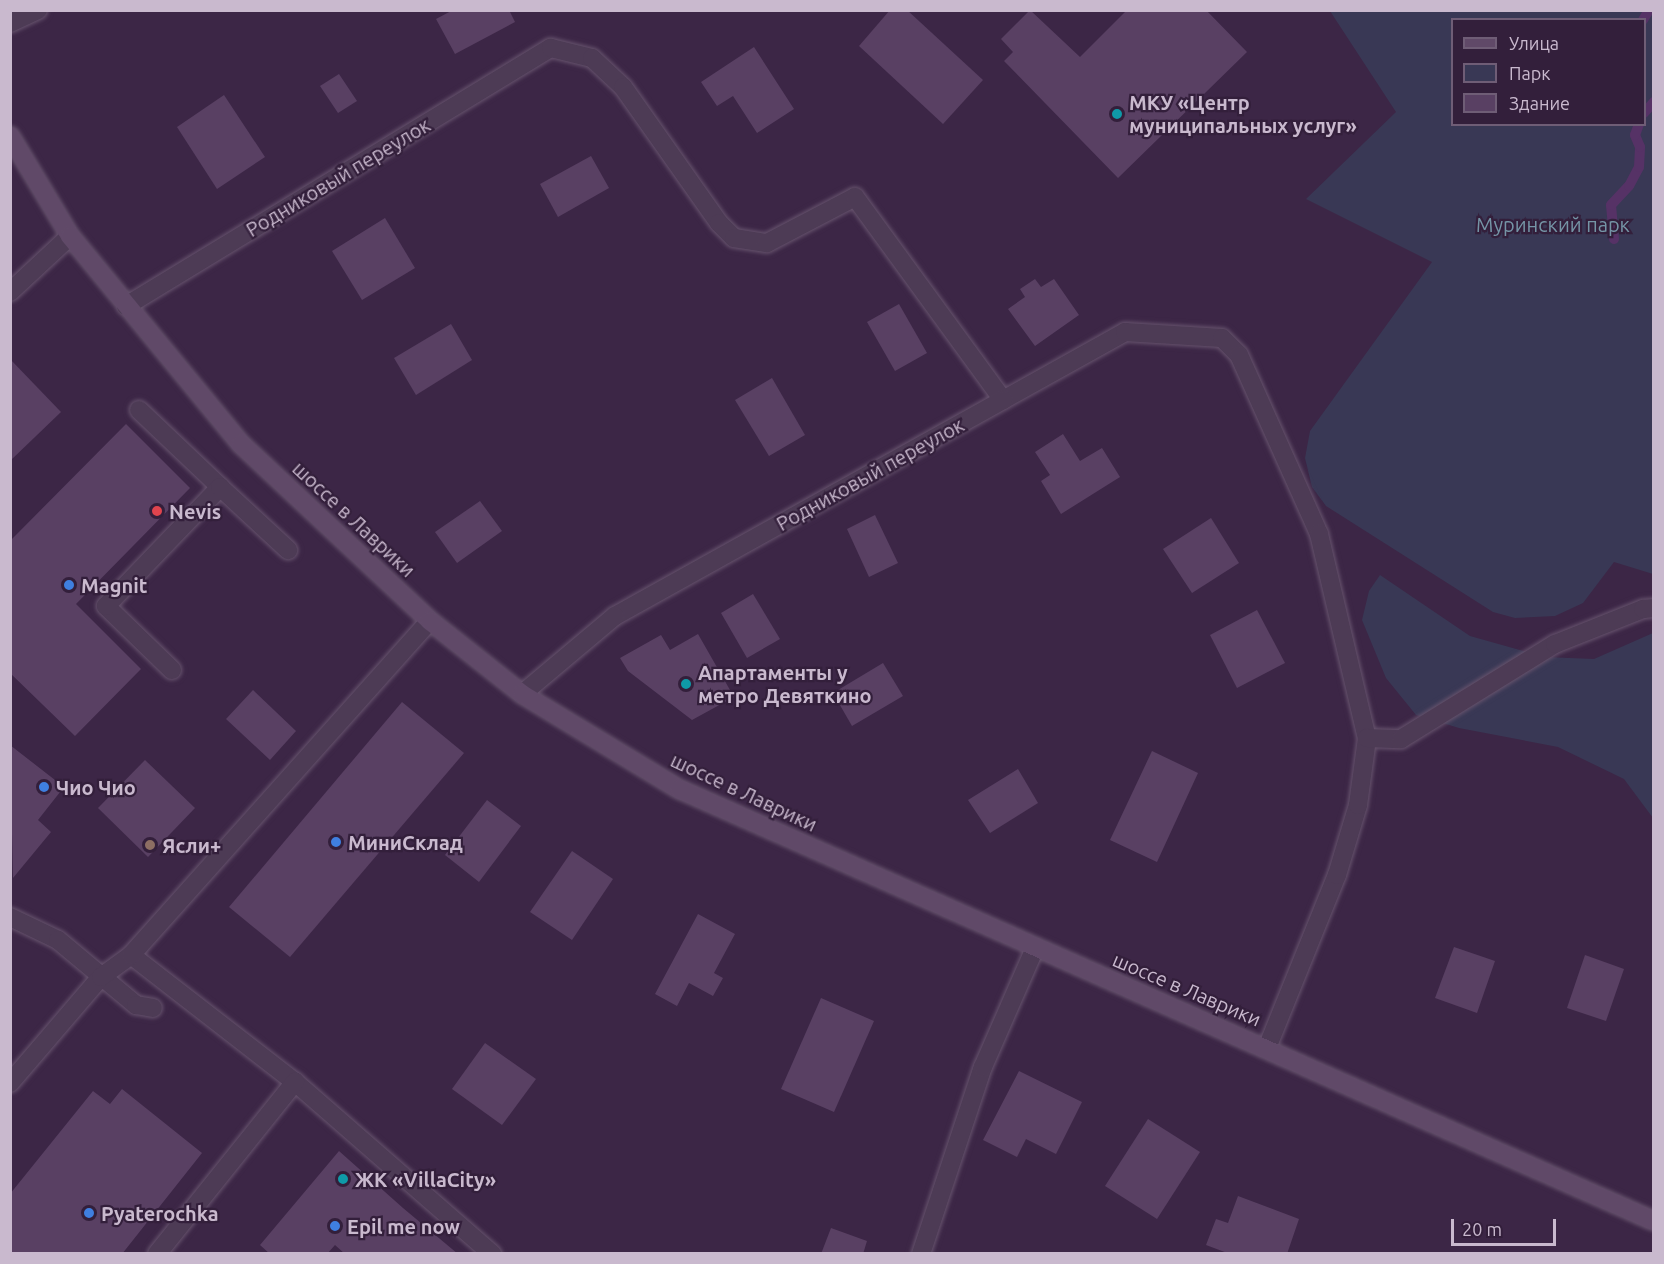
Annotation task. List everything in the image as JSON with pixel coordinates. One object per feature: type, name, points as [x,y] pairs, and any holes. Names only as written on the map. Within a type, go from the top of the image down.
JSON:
[{"type":"street","points":[[10,23],[38,10]]},
{"type":"street","name":"Родниковый переулок","points":[[126,306],[551,48],[592,58],[623,87],[719,223],[734,238],[767,243],[855,197],[1003,400]]},
{"type":"street","name":"шоссе в Лаврики","points":[[10,136],[70,236],[241,444],[430,621],[522,694],[679,789],[1035,948],[1267,1048],[1487,1150],[1653,1221]]},
{"type":"street","points":[[10,292],[70,236]]},
{"type":"street","name":"Родниковый переулок","points":[[522,694],[615,616],[1125,332],[1222,338],[1239,355],[1319,534],[1367,738]]},
{"type":"street","points":[[139,410],[288,550]]},
{"type":"street","points":[[172,670],[106,606],[220,487]]},
{"type":"street","points":[[1267,1048],[1337,875],[1358,805],[1367,738],[1401,739],[1555,644],[1643,609],[1653,608]]},
{"type":"street","points":[[10,1083],[101,977],[131,955],[430,621]]},
{"type":"street","points":[[10,917],[58,940],[136,1005],[153,1008]]},
{"type":"street","points":[[921,1254],[982,1067],[1035,948]]},
{"type":"street","points":[[131,955],[295,1082],[492,1254]]},
{"type":"street","points":[[158,1254],[295,1082]]},
{"type":"green space","name":"Муринский парк","points":[[1330,11],[1653,11],[1653,574],[1614,562],[1583,603],[1555,616],[1515,618],[1493,612],[1326,506],[1312,487],[1305,458],[1310,431],[1432,262],[1306,199],[1396,112]]},
{"type":"green space","points":[[1380,575],[1470,636],[1545,657],[1594,659],[1653,633],[1653,818],[1624,779],[1558,747],[1459,728],[1416,715],[1386,678],[1362,620],[1369,591]]},
{"type":"building","points":[[453,10],[509,10],[515,22],[455,54],[436,19]]},
{"type":"building","points":[[890,10],[907,10],[983,80],[943,124],[859,46]]},
{"type":"building","name":"МКУ «Центр муниципальных услуг»","points":[[1030,10],[1080,57],[1127,10],[1206,10],[1247,52],[1118,178],[1004,61],[1013,52],[1001,39]]},
{"type":"building","points":[[754,47],[794,109],[757,133],[733,96],[717,106],[701,82]]},
{"type":"building","points":[[339,74],[357,101],[338,113],[320,86]]},
{"type":"building","points":[[224,95],[265,157],[217,189],[177,127]]},
{"type":"building","points":[[591,156],[609,188],[558,217],[540,184]]},
{"type":"building","points":[[385,218],[415,268],[362,300],[332,251]]},
{"type":"building","points":[[1035,279],[1041,287],[1054,279],[1079,315],[1035,346],[1008,309],[1025,297],[1020,289]]},
{"type":"building","points":[[899,304],[927,353],[895,371],[867,322]]},
{"type":"building","points":[[451,324],[472,360],[416,395],[394,358]]},
{"type":"building","points":[[10,359],[61,412],[10,461]]},
{"type":"building","points":[[772,378],[805,435],[769,456],[735,400]]},
{"type":"building","points":[[126,424],[190,488],[76,604],[141,669],[75,736],[10,673],[10,541]]},
{"type":"building","points":[[1063,434],[1080,461],[1102,448],[1120,477],[1061,514],[1041,481],[1050,475],[1035,452]]},
{"type":"building","points":[[480,501],[502,531],[457,563],[435,532]]},
{"type":"building","points":[[875,515],[898,563],[869,577],[847,529]]},
{"type":"building","points":[[1211,518],[1239,563],[1192,593],[1163,549]]},
{"type":"building","points":[[753,594],[780,639],[747,658],[721,613]]},
{"type":"building","points":[[1257,610],[1285,663],[1237,688],[1210,635]]},
{"type":"building","name":"Апартаменты у метро Девяткино","points":[[698,634],[734,697],[692,720],[628,671],[620,658],[661,635],[670,650]]},
{"type":"building","points":[[883,663],[903,696],[852,726],[833,693]]},
{"type":"building","points":[[253,690],[296,731],[270,760],[226,719]]},
{"type":"building","points":[[402,702],[464,753],[290,957],[229,907]]},
{"type":"building","points":[[10,745],[64,787],[38,820],[51,832],[13,878]]},
{"type":"building","points":[[1152,751],[1198,773],[1157,862],[1110,840]]},
{"type":"building","points":[[145,760],[195,808],[148,857],[98,808]]},
{"type":"building","points":[[1018,769],[1038,803],[990,833],[968,800]]},
{"type":"building","points":[[487,800],[521,826],[479,882],[445,855]]},
{"type":"building","points":[[572,851],[613,879],[572,940],[530,912]]},
{"type":"building","points":[[698,914],[735,934],[714,973],[723,978],[713,996],[689,983],[677,1006],[655,994]]},
{"type":"building","points":[[1454,947],[1495,961],[1477,1013],[1435,998]]},
{"type":"building","points":[[1585,955],[1624,969],[1606,1021],[1567,1008]]},
{"type":"building","points":[[821,998],[874,1021],[834,1112],[781,1089]]},
{"type":"building","points":[[485,1043],[536,1079],[502,1125],[452,1089]]},
{"type":"building","points":[[1019,1071],[1082,1102],[1056,1154],[1026,1139],[1017,1157],[983,1140]]},
{"type":"building","points":[[122,1089],[202,1153],[122,1254],[10,1254],[10,1194],[93,1091],[110,1104]]},
{"type":"building","points":[[1148,1119],[1200,1152],[1157,1219],[1105,1186]]},
{"type":"building","name":"ЖК «VillaCity»","points":[[339,1151],[458,1254],[345,1254],[335,1245],[327,1254],[270,1254],[260,1245]]},
{"type":"building","points":[[1238,1196],[1299,1219],[1287,1254],[1230,1254],[1206,1245],[1216,1219],[1228,1223]]},
{"type":"building","points":[[831,1228],[867,1241],[863,1254],[821,1254]]},
{"type":"waterway","points":[[1644,18],[1649,10]]},
{"type":"waterway","points":[[1646,111],[1654,102]]},
{"type":"waterway","points":[[1614,239],[1611,205],[1629,186],[1639,167],[1640,147],[1635,135],[1638,126]]},
{"type":"place","name":"МКУ «Центр муниципальных услуг»","points":[[1117,114]]},
{"type":"place","name":"Nevis","points":[[157,511]]},
{"type":"place","name":"Magnit","points":[[69,585]]},
{"type":"place","name":"Апартаменты у метро Девяткино","points":[[686,684]]},
{"type":"place","name":"Чио Чио","points":[[44,787]]},
{"type":"place","name":"МиниСклад","points":[[336,842]]},
{"type":"place","name":"Ясли+","points":[[150,845]]},
{"type":"place","name":"ЖК «VillaCity»","points":[[343,1179]]},
{"type":"place","name":"Pyaterochka","points":[[89,1213]]},
{"type":"place","name":"Epil me now","points":[[335,1226]]}]
